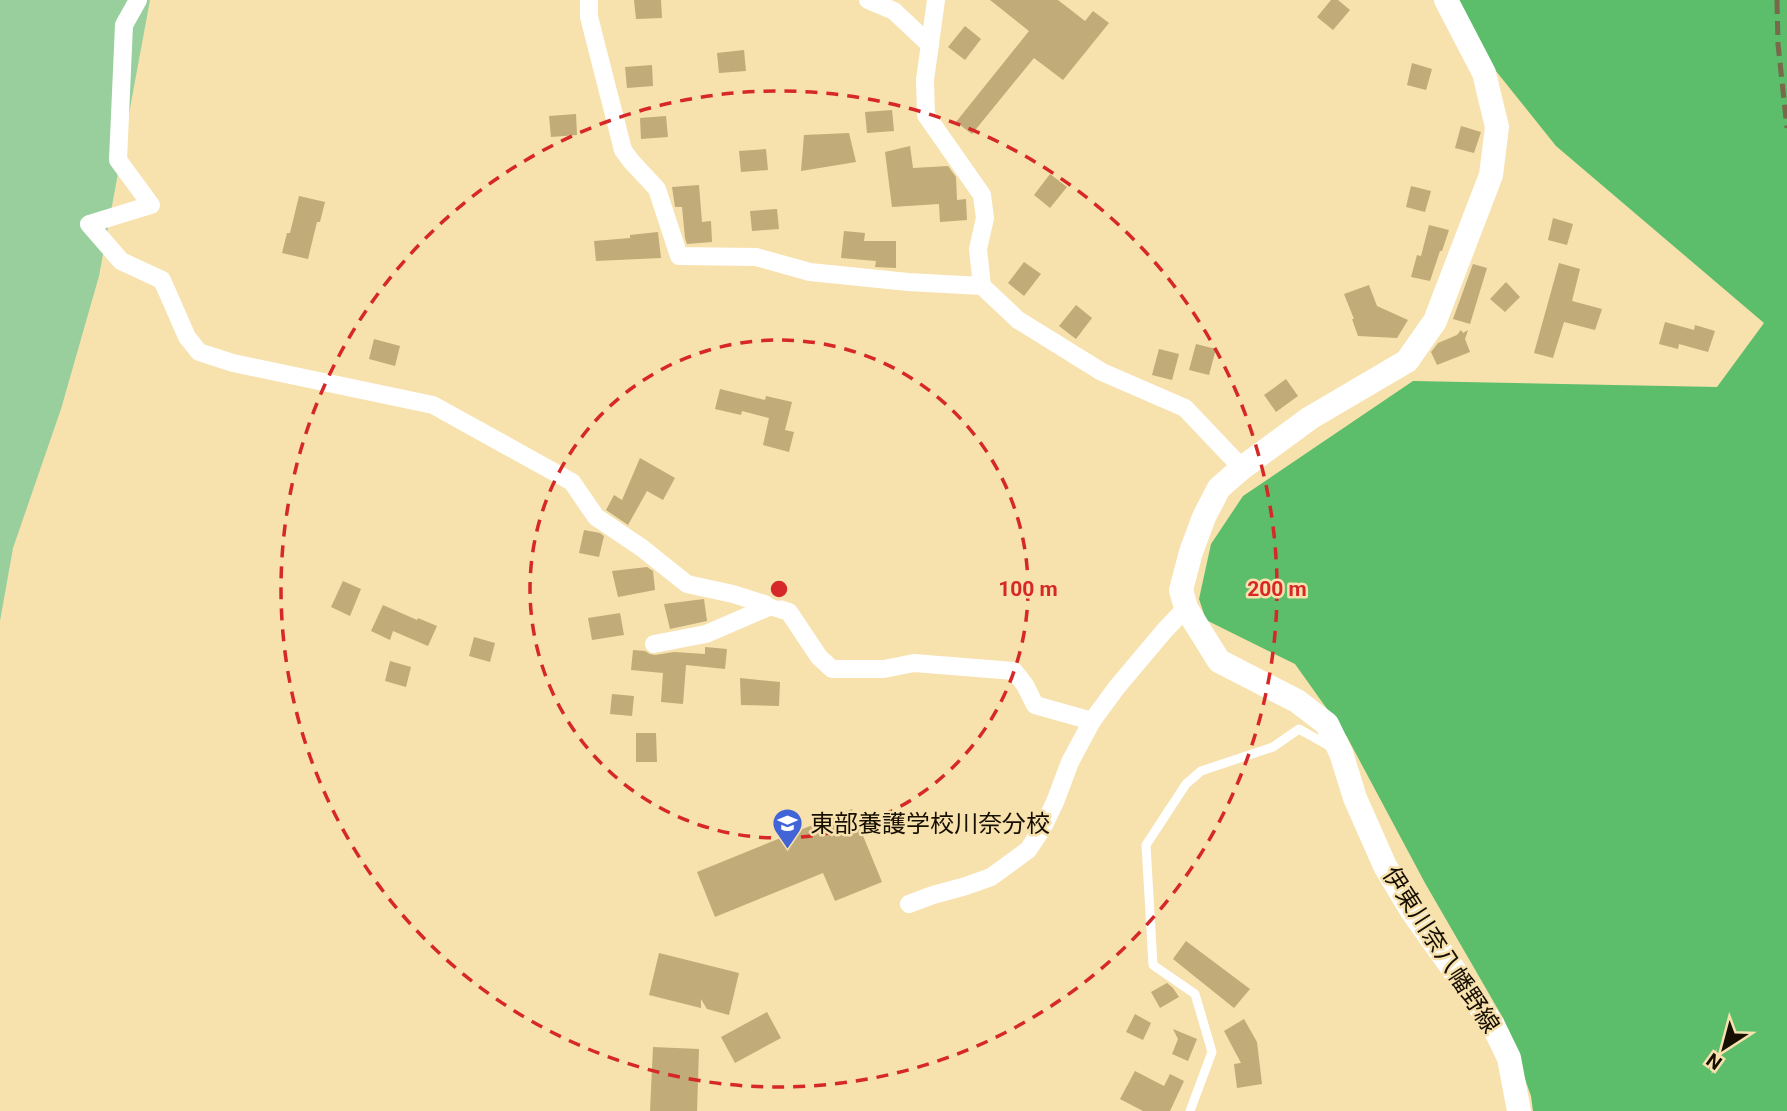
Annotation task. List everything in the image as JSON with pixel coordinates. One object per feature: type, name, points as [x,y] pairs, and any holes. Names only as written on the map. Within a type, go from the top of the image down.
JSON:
[{"type":"main road","name":"伊東川奈八幡野線","points":[[1446,0],[1484,73],[1497,127],[1492,175],[1435,321],[1407,361],[1310,418],[1219,488],[1204,517],[1181,590],[1186,608],[1219,662],[1297,701],[1327,724],[1385,866],[1412,911],[1493,1025],[1509,1058],[1519,1111]]},
{"type":"street","points":[[138,0],[124,25],[118,160],[151,205],[89,224],[121,261],[162,280],[187,337],[199,352],[233,363],[433,405],[572,482],[596,517],[642,548],[687,584],[733,594],[789,612],[820,657],[832,669],[884,669],[914,663],[1014,671],[1035,705],[1092,722]]},
{"type":"street","points":[[589,0],[589,17],[623,150],[657,189],[679,256],[757,257],[810,272],[982,286],[1018,320],[1102,372],[1185,408],[1242,468]]},
{"type":"street","points":[[868,0],[894,10],[930,45]]},
{"type":"street","points":[[936,0],[925,80],[926,115],[982,195],[985,218],[978,249],[982,286]]},
{"type":"street","points":[[654,644],[706,634],[771,606]]},
{"type":"street","points":[[909,904],[991,877],[1028,850],[1042,830],[1070,762],[1092,722],[1117,687],[1186,608]]},
{"type":"lane","points":[[1190,1111],[1212,1052],[1195,994],[1153,965],[1146,845],[1186,784],[1201,771],[1273,747],[1299,729],[1341,753]]},
{"type":"green space","points":[[0,0],[150,0],[99,276],[61,409],[13,548],[0,621]]},
{"type":"green space","points":[[1439,0],[1787,0],[1787,1111],[1533,1111],[1531,1096],[1503,1018],[1425,883],[1347,737],[1295,664],[1206,620],[1199,599],[1211,544],[1243,496],[1413,381],[1717,387],[1764,323],[1556,146]]},
{"type":"building","points":[[634,0],[661,0],[662,18],[636,19]]},
{"type":"building","points":[[990,0],[1058,0],[1085,21],[1093,11],[1109,23],[1063,80],[1034,58],[972,134],[956,122],[1029,31]]},
{"type":"building","points":[[1331,0],[1338,0],[1350,10],[1333,30],[1317,17]]},
{"type":"building","points":[[965,26],[981,39],[965,60],[948,47]]},
{"type":"building","points":[[744,50],[746,71],[719,73],[717,53]]},
{"type":"building","points":[[1412,63],[1432,69],[1426,90],[1407,85]]},
{"type":"building","points":[[652,65],[653,86],[627,88],[625,67]]},
{"type":"building","points":[[892,110],[894,131],[867,133],[865,112]]},
{"type":"building","points":[[576,114],[577,135],[551,137],[549,116]]},
{"type":"building","points":[[666,116],[668,137],[641,139],[640,118]]},
{"type":"building","points":[[1461,126],[1481,132],[1474,153],[1455,148]]},
{"type":"building","points":[[849,133],[856,162],[801,171],[804,135]]},
{"type":"building","points":[[910,146],[913,168],[948,166],[956,177],[957,200],[966,199],[967,220],[940,222],[939,204],[892,207],[885,152]]},
{"type":"building","points":[[766,149],[768,170],[741,172],[739,151]]},
{"type":"building","points":[[1050,174],[1067,187],[1050,208],[1034,195]]},
{"type":"building","points":[[699,185],[702,222],[711,221],[712,242],[687,244],[682,207],[675,207],[672,187]]},
{"type":"building","points":[[1411,186],[1431,191],[1425,212],[1406,207]]},
{"type":"building","points":[[299,196],[325,202],[308,259],[282,253]]},
{"type":"building","points":[[777,209],[779,229],[752,231],[750,211]]},
{"type":"building","points":[[1553,218],[1573,224],[1567,245],[1548,240]]},
{"type":"building","points":[[1429,225],[1449,230],[1430,281],[1411,277],[1417,255],[1421,256]]},
{"type":"building","points":[[844,231],[865,233],[864,241],[896,241],[896,268],[875,267],[876,261],[841,258]]},
{"type":"building","points":[[658,232],[661,258],[596,261],[594,241]]},
{"type":"building","points":[[1024,262],[1041,274],[1024,296],[1008,283]]},
{"type":"building","points":[[1559,263],[1580,269],[1572,301],[1602,309],[1595,330],[1564,322],[1553,358],[1534,353]]},
{"type":"building","points":[[1473,264],[1487,268],[1470,324],[1453,319]]},
{"type":"building","points":[[1506,282],[1520,297],[1505,312],[1490,299]]},
{"type":"building","points":[[1369,285],[1377,306],[1408,320],[1397,338],[1358,336],[1344,294]]},
{"type":"building","points":[[1076,305],[1092,318],[1076,339],[1059,326]]},
{"type":"building","points":[[1665,322],[1694,330],[1695,325],[1715,331],[1708,352],[1679,344],[1678,349],[1659,344]]},
{"type":"building","points":[[1461,330],[1463,333],[1468,330],[1465,339],[1470,352],[1437,365],[1431,352],[1438,343],[1457,335]]},
{"type":"building","points":[[374,339],[400,346],[395,366],[369,359]]},
{"type":"building","points":[[1196,344],[1216,349],[1209,375],[1189,370]]},
{"type":"building","points":[[1159,349],[1179,354],[1172,380],[1152,375]]},
{"type":"building","points":[[1286,379],[1298,396],[1276,412],[1264,395]]},
{"type":"building","points":[[720,389],[765,400],[766,396],[792,402],[785,430],[794,432],[789,452],[763,445],[769,418],[742,411],[741,415],[715,409]]},
{"type":"building","points":[[640,458],[675,478],[663,500],[647,491],[628,525],[606,510],[614,495],[622,500]]},
{"type":"building","points":[[584,530],[604,536],[599,557],[579,553]]},
{"type":"building","points":[[647,567],[653,571],[655,590],[618,597],[612,571]]},
{"type":"building","points":[[343,581],[361,589],[350,616],[331,607]]},
{"type":"building","points":[[704,599],[707,621],[670,629],[664,604]]},
{"type":"building","points":[[383,605],[437,626],[428,646],[393,631],[390,640],[371,631]]},
{"type":"building","points":[[620,613],[624,635],[592,640],[588,618]]},
{"type":"building","points":[[474,637],[495,643],[490,662],[469,656]]},
{"type":"building","points":[[705,647],[727,649],[725,669],[686,665],[683,704],[661,702],[663,673],[631,670],[633,650],[655,655],[674,652],[705,654]]},
{"type":"building","points":[[390,661],[411,667],[406,687],[385,681]]},
{"type":"building","points":[[740,678],[780,682],[779,706],[741,705]]},
{"type":"building","points":[[612,694],[634,696],[632,716],[610,714]]},
{"type":"building","points":[[636,733],[656,733],[657,762],[636,762]]},
{"type":"building","points":[[852,809],[882,882],[835,901],[823,873],[715,917],[697,872]]},
{"type":"building","points":[[1186,941],[1250,989],[1234,1008],[1173,959]]},
{"type":"building","points":[[659,953],[739,973],[729,1015],[707,1009],[701,999],[701,1008],[649,995]]},
{"type":"building","points":[[1167,983],[1179,997],[1160,1008],[1151,992]]},
{"type":"building","points":[[767,1012],[781,1038],[735,1063],[721,1037]]},
{"type":"building","points":[[1135,1014],[1151,1023],[1143,1040],[1126,1032]]},
{"type":"building","points":[[1244,1019],[1257,1042],[1262,1084],[1237,1088],[1234,1064],[1241,1063],[1224,1031]]},
{"type":"building","points":[[1173,1029],[1197,1039],[1188,1061],[1172,1054],[1178,1039]]},
{"type":"building","points":[[653,1047],[699,1049],[697,1111],[650,1111]]},
{"type":"building","points":[[1135,1071],[1164,1086],[1170,1074],[1184,1081],[1170,1111],[1143,1111],[1120,1099]]},
{"type":"railway","points":[[1777,0],[1778,44],[1787,128]]},
{"type":"place","name":"東部養護学校川奈分校","points":[[787,851]]}]
